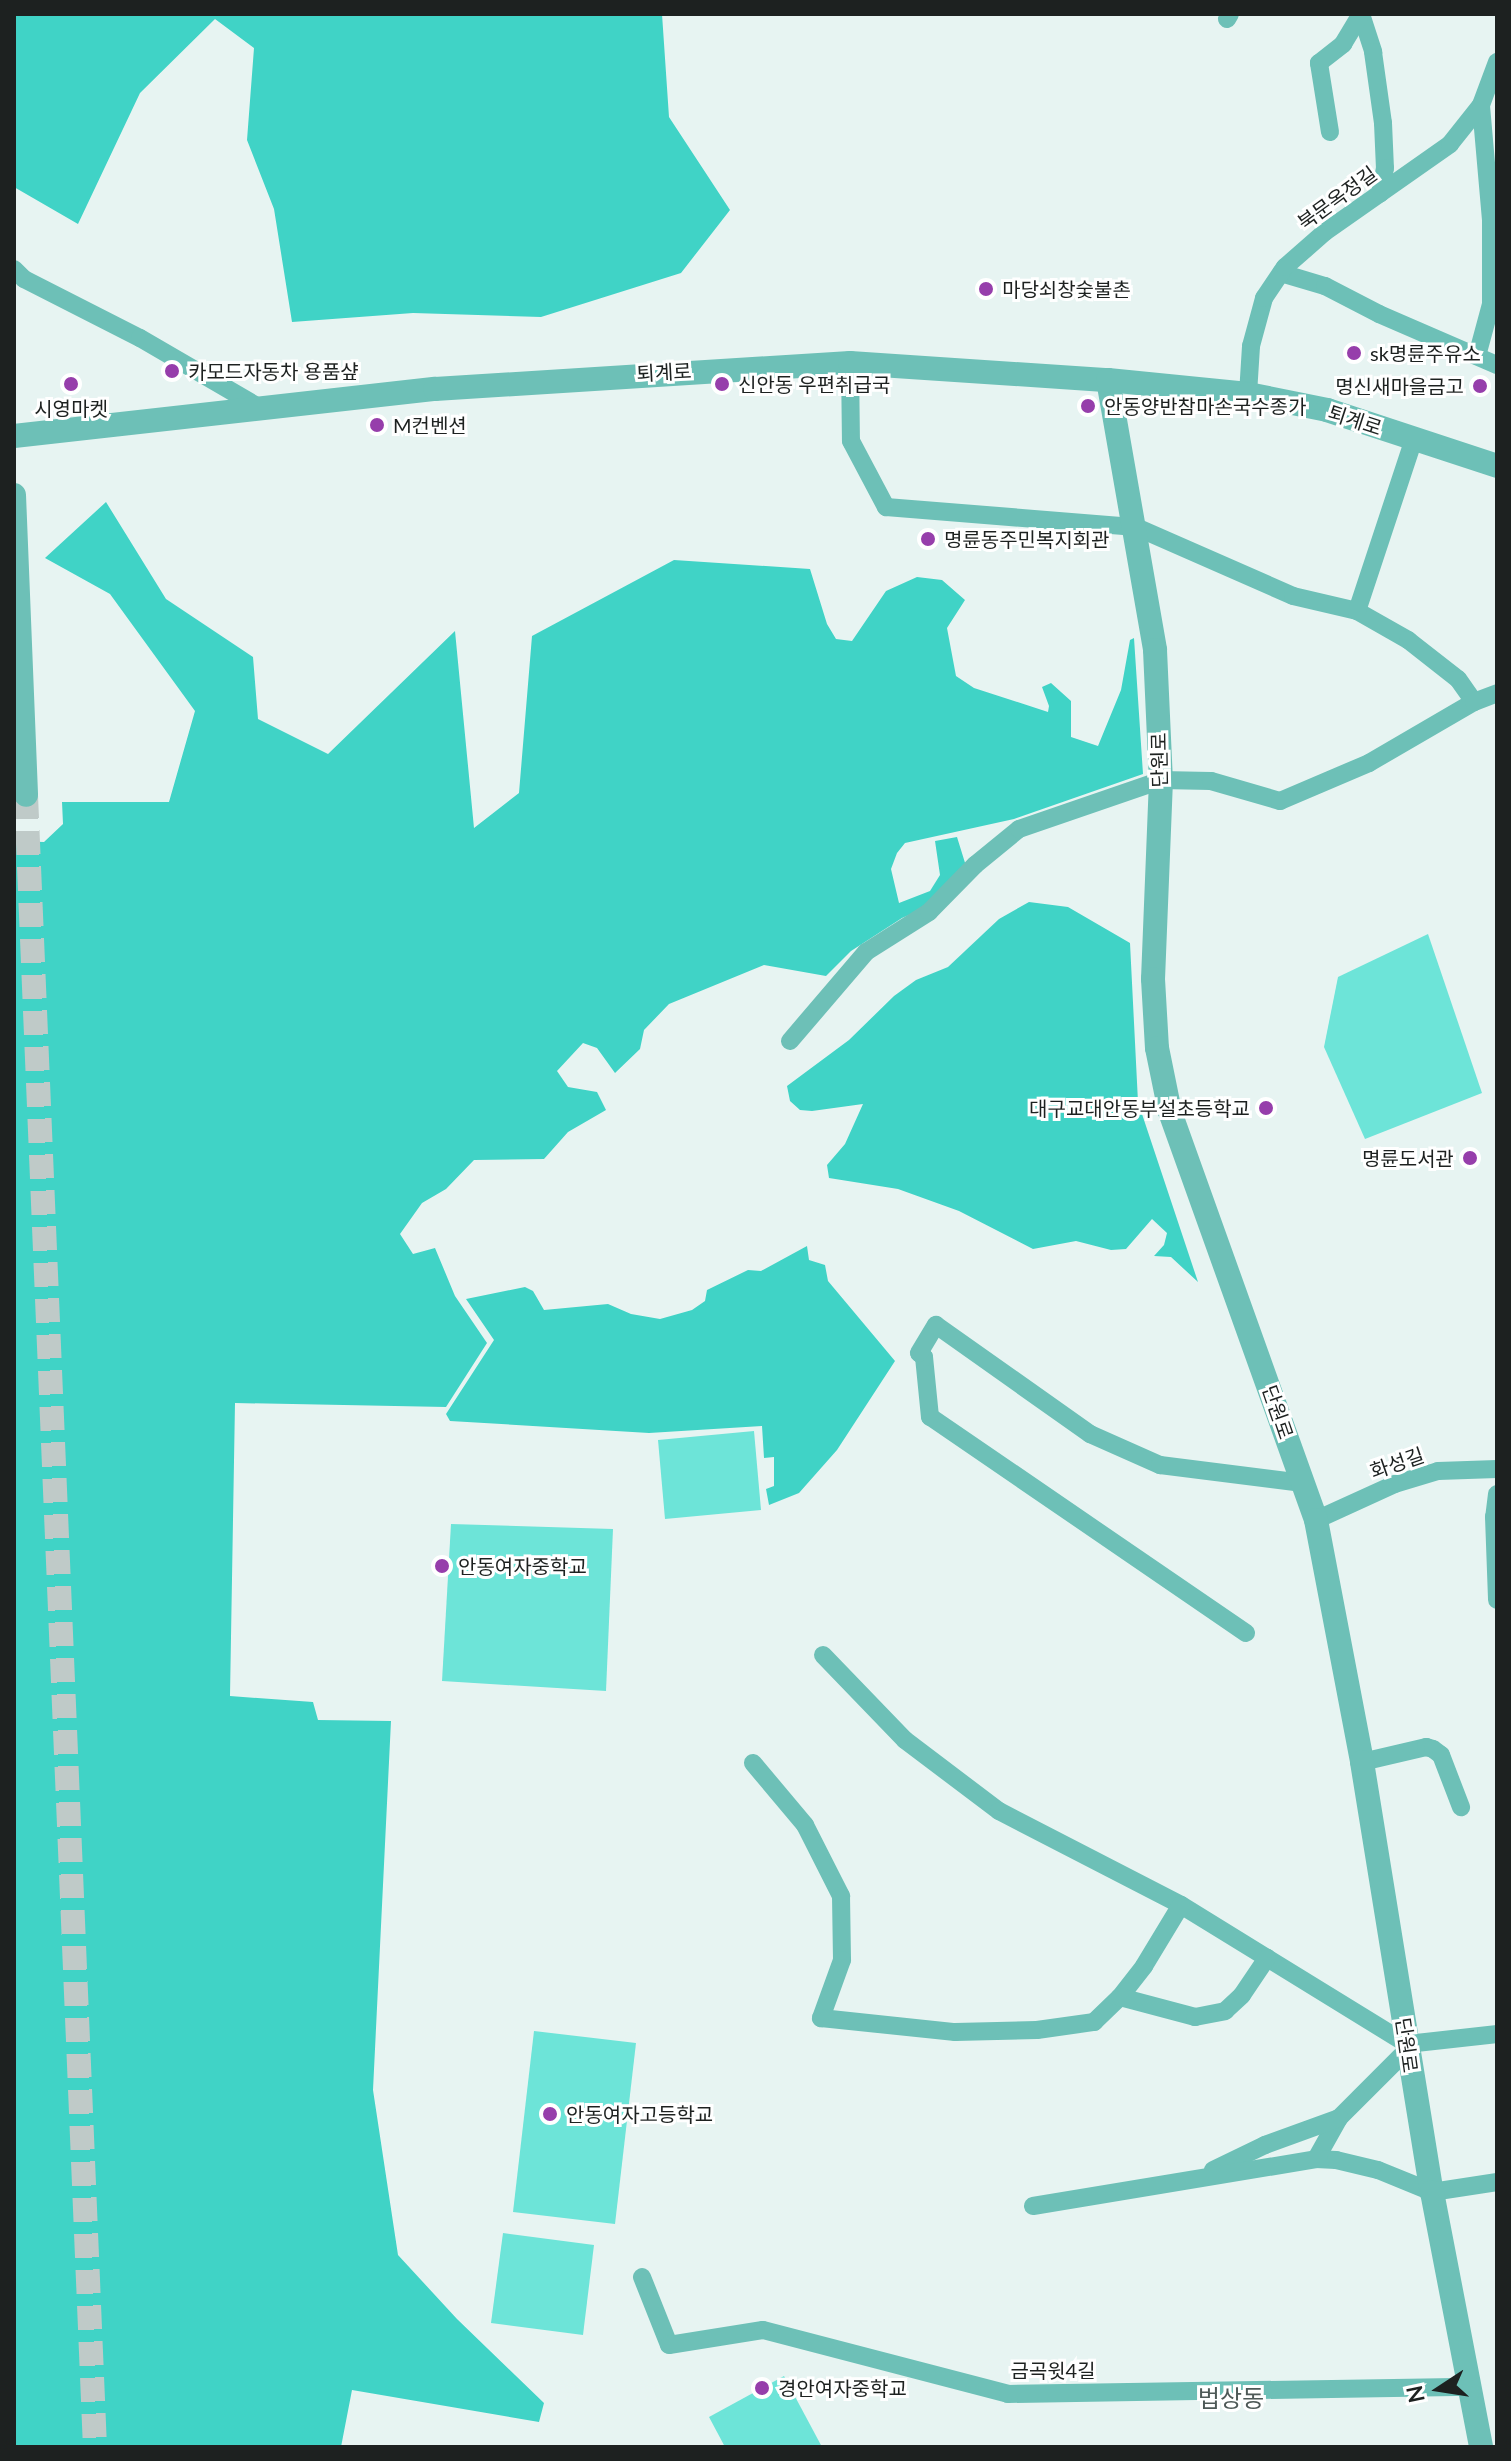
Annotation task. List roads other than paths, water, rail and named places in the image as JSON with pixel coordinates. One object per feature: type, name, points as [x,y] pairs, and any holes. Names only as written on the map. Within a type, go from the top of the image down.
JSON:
[{"type":"street","points":[[1330,132],[1319,63],[1343,44],[1361,14]]},
{"type":"street","points":[[1361,14],[1373,52],[1383,123],[1385,168],[1380,194]]},
{"type":"street","name":"북문옥정길","points":[[1248,394],[1251,346],[1264,298],[1281,273],[1325,232],[1450,144],[1481,105],[1497,62]]},
{"type":"street","points":[[1477,356],[1491,304],[1491,220],[1481,105]]},
{"type":"street","points":[[14,269],[24,279],[140,338],[257,406]]},
{"type":"street","points":[[1281,273],[1325,286],[1497,365]]},
{"type":"street","points":[[850,363],[851,441],[886,507],[1136,527],[1293,596],[1357,611],[1408,640],[1458,679],[1474,702]]},
{"type":"street","name":"퇴계로","points":[[14,436],[257,406],[633,374],[850,363],[1108,380],[1248,394],[1327,410],[1497,466]]},
{"type":"street","name":"단원로","points":[[1108,380],[1155,650],[1161,780],[1153,979],[1157,1048],[1170,1112],[1316,1520],[1362,1762],[1432,2192],[1481,2447]]},
{"type":"street","points":[[1357,611],[1414,439]]},
{"type":"street","points":[[14,495],[26,795]]},
{"type":"street","points":[[790,1041],[866,952],[929,912],[975,865],[1019,829],[1161,780],[1211,781],[1280,801],[1369,763],[1474,702],[1497,693]]},
{"type":"street","points":[[1246,1633],[930,1417],[924,1357],[919,1353],[936,1325],[1090,1434],[1160,1465],[1303,1483]]},
{"type":"street","name":"화성길","points":[[1316,1520],[1395,1484],[1438,1471],[1497,1469]]},
{"type":"street","points":[[1497,1494],[1494,1517],[1497,1600]]},
{"type":"street","points":[[823,1655],[905,1740],[999,1811],[1181,1905],[1407,2047]]},
{"type":"street","points":[[1362,1762],[1426,1747],[1433,1749],[1441,1755],[1461,1807]]},
{"type":"street","points":[[753,1763],[805,1825],[841,1896],[842,1960],[821,2018],[955,2032],[1037,2030],[1094,2022],[1120,1997],[1144,1966],[1181,1905]]},
{"type":"street","points":[[1120,1997],[1195,2017],[1225,2011],[1242,1995],[1267,1958]]},
{"type":"street","points":[[1316,2159],[1339,2118],[1407,2047],[1497,2034]]},
{"type":"street","points":[[1208,2175],[1220,2165],[1265,2145],[1339,2118]]},
{"type":"street","points":[[1033,2206],[1316,2159],[1336,2160],[1378,2170],[1432,2192],[1497,2182]]},
{"type":"street","name":"금곡윗4길","points":[[642,2277],[669,2345],[763,2330],[1008,2394],[1471,2387]]},
{"type":"tunnel","points":[[26,795],[95,2447]]},
{"type":"place","name":"마당쇠창숯불촌","points":[[986,289]]},
{"type":"place","name":"sk명륜주유소","points":[[1354,353]]},
{"type":"place","name":"카모드자동차 용품샾","points":[[172,371]]},
{"type":"place","name":"시영마켓","points":[[71,384]]},
{"type":"place","name":"신안동 우편취급국","points":[[722,384]]},
{"type":"place","name":"명신새마을금고","points":[[1480,386]]},
{"type":"place","name":"안동양반참마손국수종가","points":[[1088,406]]},
{"type":"place","name":"M컨벤션","points":[[377,425]]},
{"type":"place","name":"명륜동주민복지회관","points":[[928,539]]},
{"type":"place","name":"대구교대안동부설초등학교","points":[[1266,1108]]},
{"type":"place","name":"명륜도서관","points":[[1470,1158]]},
{"type":"place","name":"안동여자중학교","points":[[442,1566]]},
{"type":"place","name":"안동여자고등학교","points":[[550,2114]]},
{"type":"place","name":"경안여자중학교","points":[[762,2388]]},
{"type":"district","name":"법상동","points":[[1231,2398]]}]
